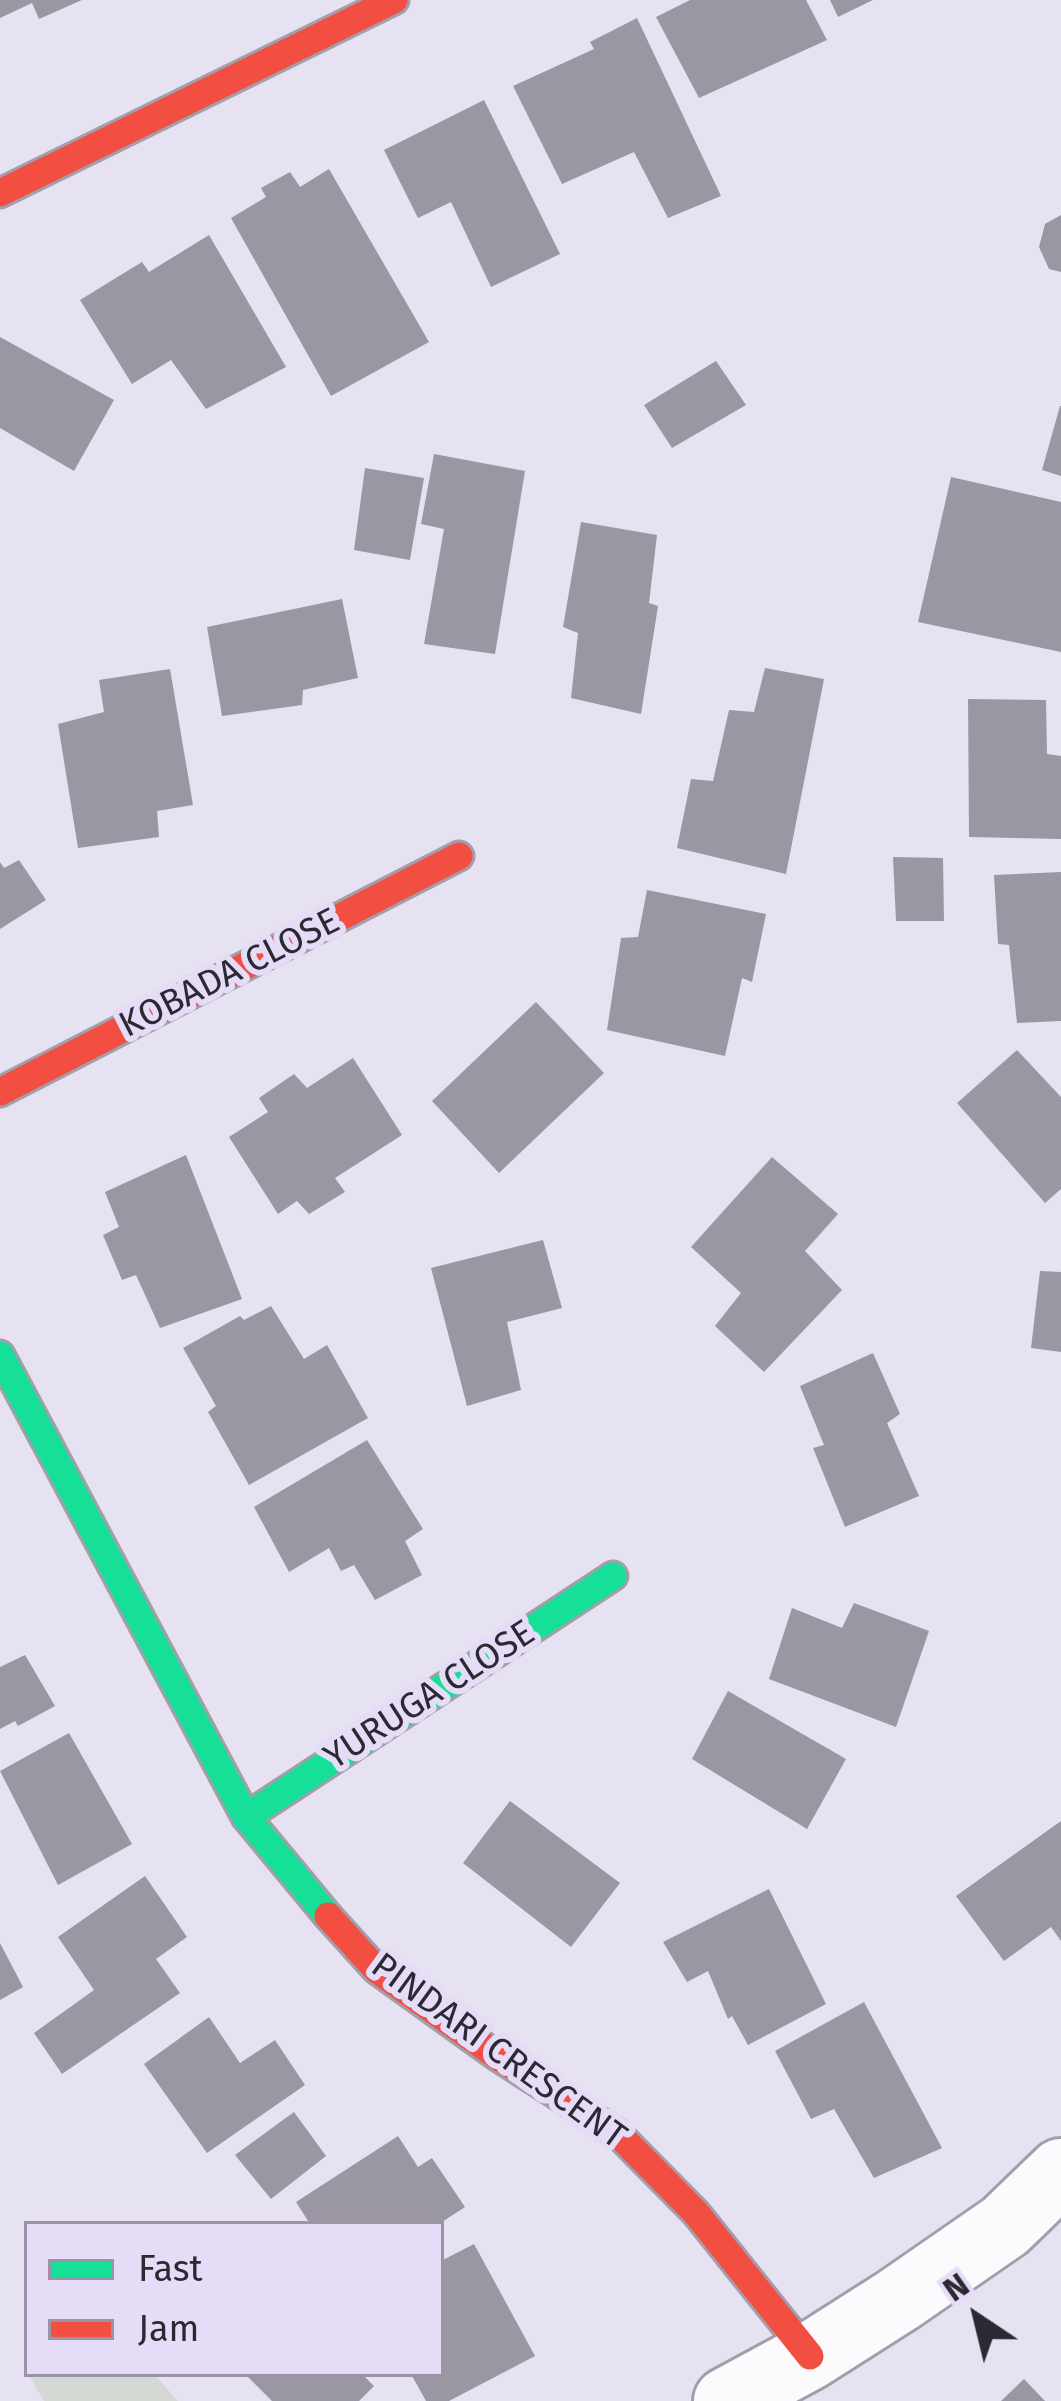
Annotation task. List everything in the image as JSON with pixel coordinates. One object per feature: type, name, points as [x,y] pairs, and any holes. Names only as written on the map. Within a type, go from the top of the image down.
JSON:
[{"type":"street","points":[[0,193],[394,0]]},
{"type":"street","name":"KOBADA CLOSE","points":[[0,1092],[459,856]]},
{"type":"street","name":"PINDARI CRESCENT","points":[[0,1355],[246,1817],[286,1870],[376,1969],[496,2056],[617,2133],[696,2213],[810,2356]]},
{"type":"street","name":"YURUGA CLOSE","points":[[246,1817],[613,1576]]},
{"type":"street","points":[[727,2401],[810,2356],[1005,2226],[1061,2172]]},
{"type":"shaded area","points":[[30,2377],[157,2377],[178,2401],[44,2401]]},
{"type":"building","points":[[0,0],[82,0],[39,19],[32,3],[0,18]]},
{"type":"building","points":[[690,0],[806,0],[827,40],[699,98],[656,17]]},
{"type":"building","points":[[830,0],[873,0],[838,17]]},
{"type":"building","points":[[637,18],[721,196],[668,218],[634,152],[562,184],[513,86],[594,49],[590,42]]},
{"type":"building","points":[[484,100],[560,254],[491,287],[451,202],[418,218],[384,150]]},
{"type":"building","points":[[329,169],[429,342],[331,396],[231,218],[266,197],[261,188],[290,172],[300,187]]},
{"type":"building","points":[[1061,215],[1061,272],[1049,269],[1039,247],[1045,224]]},
{"type":"building","points":[[209,235],[286,367],[206,409],[171,360],[132,384],[80,300],[142,262],[149,272]]},
{"type":"building","points":[[0,337],[114,400],[74,471],[0,428]]},
{"type":"building","points":[[716,361],[746,405],[672,448],[644,405]]},
{"type":"building","points":[[1061,406],[1061,476],[1042,470]]},
{"type":"building","points":[[434,454],[525,471],[495,654],[424,644],[444,529],[421,524]]},
{"type":"building","points":[[365,468],[424,478],[410,560],[354,550]]},
{"type":"building","points":[[951,477],[1061,502],[1061,652],[918,622]]},
{"type":"building","points":[[581,522],[657,535],[649,603],[658,606],[641,714],[571,698],[578,633],[563,627]]},
{"type":"building","points":[[342,599],[358,678],[303,690],[302,705],[222,716],[207,627]]},
{"type":"building","points":[[765,668],[824,679],[786,874],[677,848],[691,779],[713,781],[729,710],[754,712]]},
{"type":"building","points":[[170,669],[193,805],[157,811],[159,837],[78,848],[58,724],[104,712],[99,680]]},
{"type":"building","points":[[968,699],[1046,700],[1047,754],[1061,756],[1061,839],[969,837]]},
{"type":"building","points":[[893,857],[943,858],[944,921],[896,921]]},
{"type":"building","points":[[19,860],[46,900],[0,929],[0,862],[4,868]]},
{"type":"building","points":[[1061,872],[1061,1021],[1017,1023],[1009,945],[998,944],[994,875]]},
{"type":"building","points":[[647,890],[766,914],[752,982],[742,978],[725,1056],[607,1030],[621,938],[638,937]]},
{"type":"building","points":[[536,1002],[604,1073],[499,1173],[432,1101]]},
{"type":"building","points":[[1017,1050],[1061,1097],[1061,1189],[1045,1203],[957,1103]]},
{"type":"building","points":[[353,1058],[402,1135],[335,1178],[345,1192],[309,1214],[297,1201],[278,1214],[229,1137],[268,1112],[259,1098],[294,1074],[307,1088]]},
{"type":"building","points":[[186,1155],[242,1299],[160,1328],[136,1275],[122,1280],[103,1235],[119,1227],[105,1192]]},
{"type":"building","points":[[772,1157],[838,1214],[805,1251],[842,1290],[764,1372],[715,1326],[741,1293],[691,1247]]},
{"type":"building","points":[[543,1240],[562,1308],[507,1322],[521,1390],[467,1406],[431,1268]]},
{"type":"building","points":[[1040,1271],[1061,1272],[1061,1352],[1031,1348]]},
{"type":"building","points":[[271,1306],[304,1359],[327,1345],[368,1418],[249,1485],[208,1412],[216,1406],[183,1348],[240,1316],[244,1320]]},
{"type":"building","points":[[873,1353],[900,1414],[887,1423],[919,1496],[845,1527],[813,1448],[824,1445],[800,1386]]},
{"type":"building","points":[[367,1440],[423,1529],[405,1541],[422,1575],[375,1600],[354,1565],[341,1571],[329,1548],[289,1572],[254,1507]]},
{"type":"building","points":[[854,1603],[929,1631],[896,1727],[769,1679],[792,1608],[842,1628]]},
{"type":"building","points":[[25,1655],[55,1706],[18,1726],[15,1721],[0,1729],[0,1667]]},
{"type":"building","points":[[728,1691],[846,1759],[807,1829],[692,1759]]},
{"type":"building","points":[[69,1733],[132,1844],[58,1885],[0,1771]]},
{"type":"building","points":[[510,1801],[620,1883],[571,1947],[463,1863]]},
{"type":"building","points":[[1061,1821],[1061,1941],[1051,1927],[1004,1961],[956,1896]]},
{"type":"building","points":[[145,1876],[187,1937],[156,1959],[180,1993],[62,2074],[34,2033],[94,1990],[58,1937]]},
{"type":"building","points":[[769,1889],[826,2004],[748,2045],[732,2016],[728,2019],[708,1971],[687,1982],[663,1942]]},
{"type":"building","points":[[0,1943],[23,1987],[0,2000]]},
{"type":"building","points":[[864,2002],[942,2148],[874,2178],[834,2109],[811,2119],[775,2051]]},
{"type":"building","points":[[209,2017],[240,2063],[275,2040],[305,2085],[207,2153],[144,2064]]},
{"type":"building","points":[[294,2112],[326,2156],[271,2199],[235,2155]]},
{"type":"building","points":[[398,2136],[418,2167],[432,2158],[465,2207],[444,2221],[308,2221],[296,2202]]},
{"type":"building","points":[[474,2244],[535,2356],[449,2401],[426,2401],[413,2377],[444,2377],[444,2259]]},
{"type":"building","points":[[248,2377],[365,2377],[374,2386],[359,2401],[272,2401]]},
{"type":"building","points":[[1024,2379],[1045,2401],[1001,2401]]},
{"type":"traffic: fast","points":[[0,1355],[246,1817],[328,1916]]},
{"type":"traffic: fast","points":[[246,1817],[613,1576]]},
{"type":"traffic: jam","points":[[0,193],[394,0]]},
{"type":"traffic: jam","points":[[0,1092],[459,856]]},
{"type":"traffic: jam","points":[[328,1916],[376,1969],[497,2056],[617,2133],[696,2213],[810,2356]]}]
